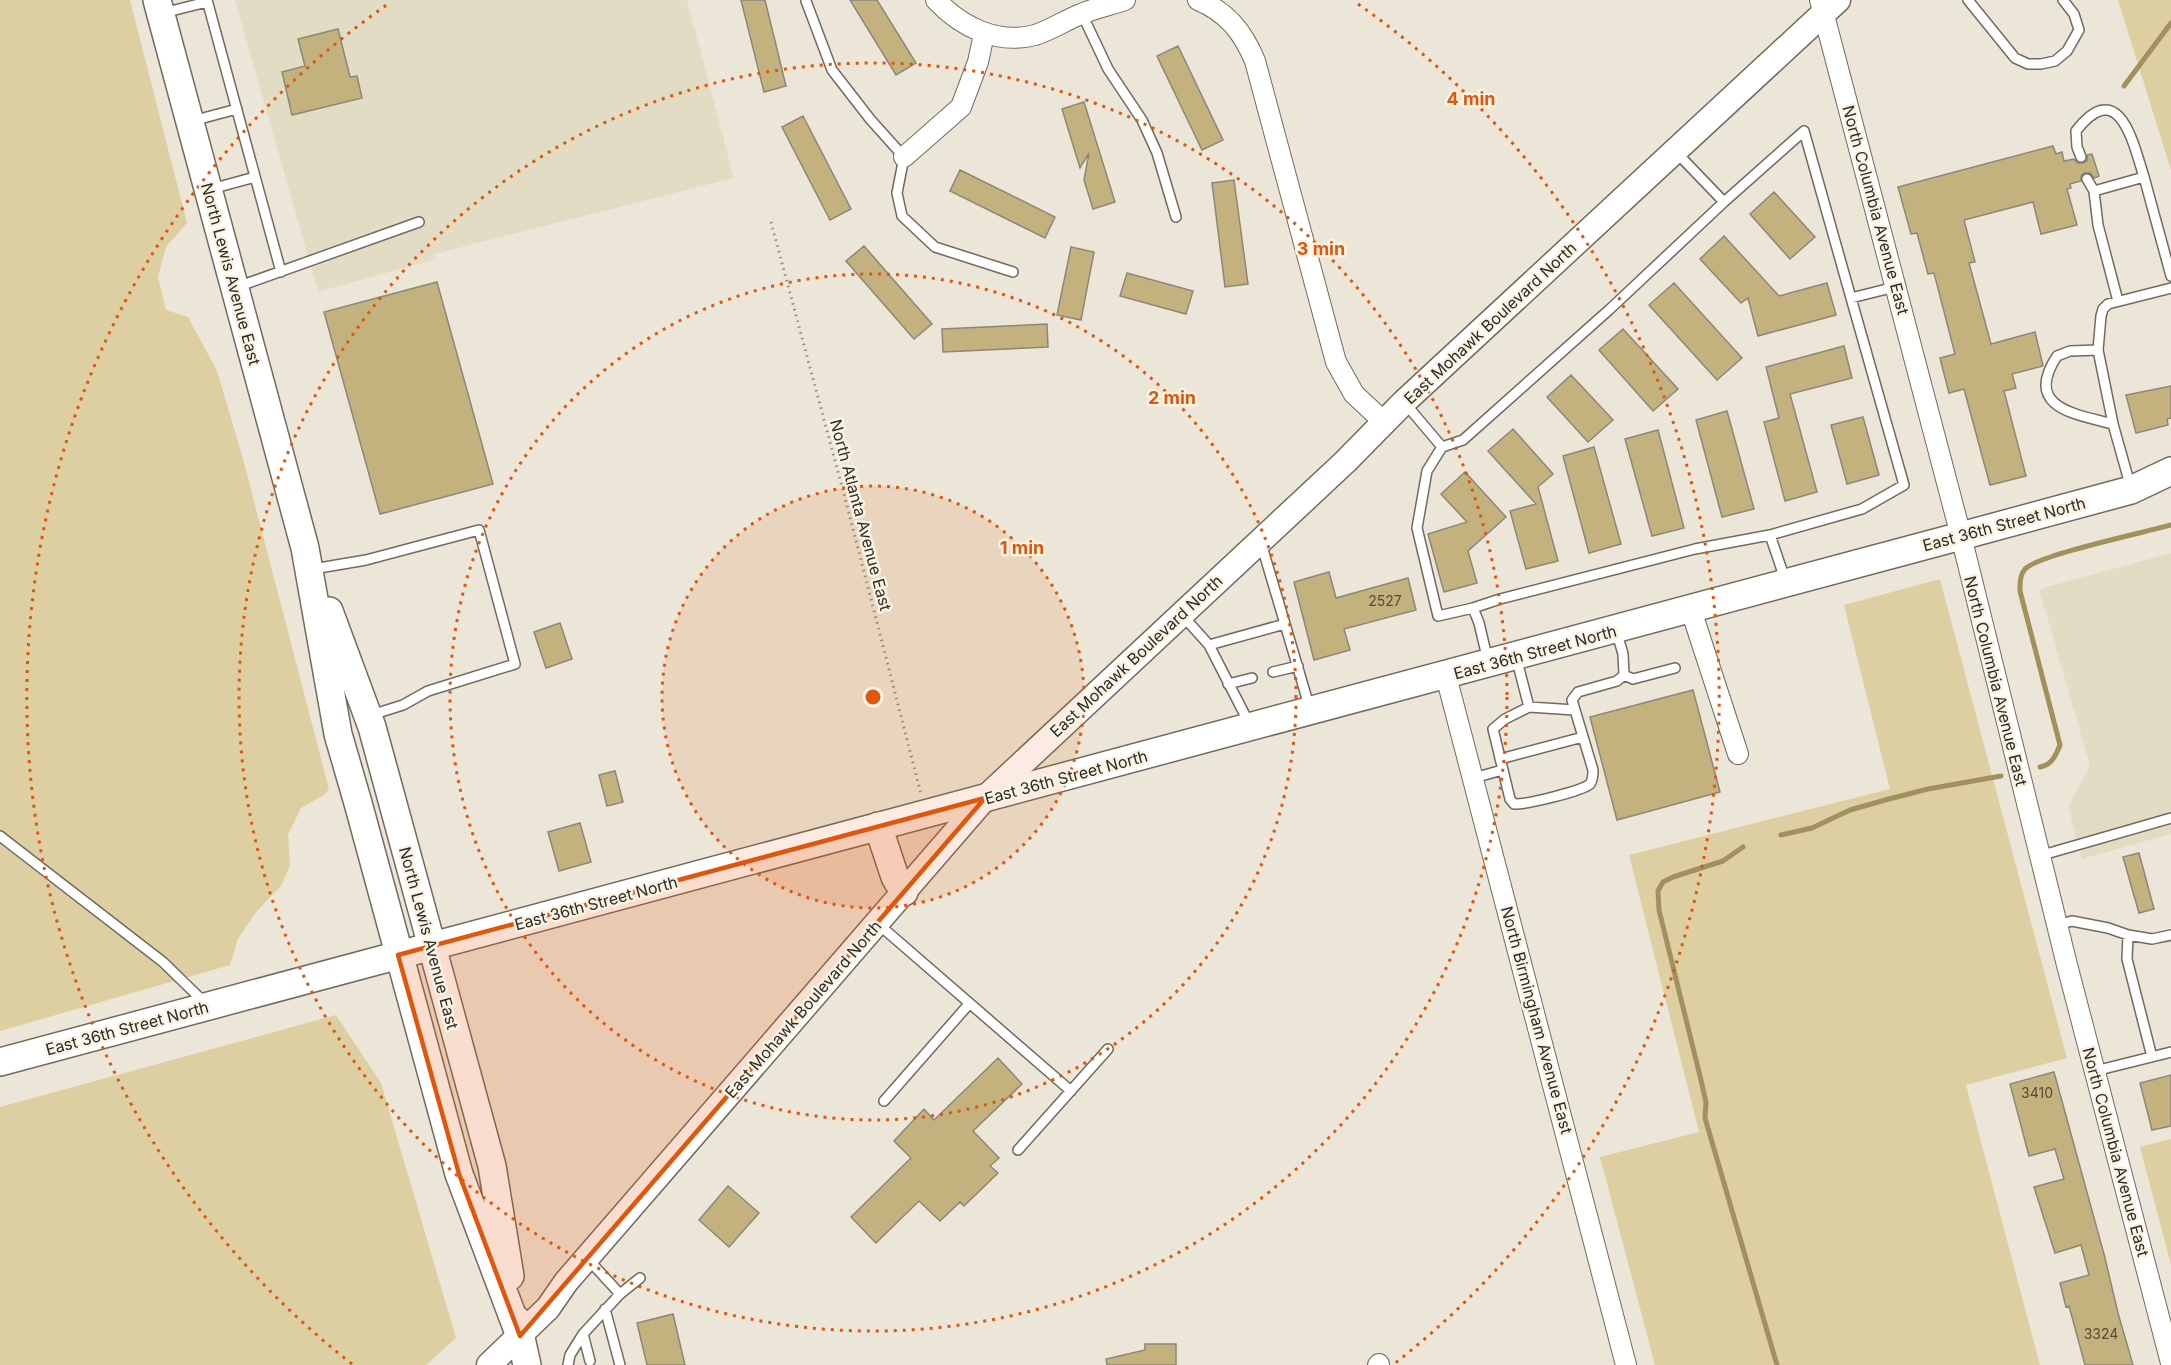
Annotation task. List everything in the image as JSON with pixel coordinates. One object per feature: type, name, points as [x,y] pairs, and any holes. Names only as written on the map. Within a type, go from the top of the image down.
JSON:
[{"type":"main road","name":"North Lewis Avenue East","points":[[159,7],[309,559],[368,716],[492,1166],[520,1336],[527,1365]]},
{"type":"main road","name":"East 36th Street North","points":[[0,1062],[1691,610],[2131,490],[2171,471]]},
{"type":"main road","name":"East 36th Street North","points":[[2131,490],[2171,488]]},
{"type":"main road","name":"North Lewis Avenue East","points":[[309,559],[338,734],[459,1174],[520,1336]]},
{"type":"main road","points":[[878,826],[895,877],[904,892]]},
{"type":"street","points":[[936,0],[960,22],[984,34],[1020,38],[1036,34],[1120,1]]},
{"type":"street","points":[[1209,2],[1237,27],[1247,42],[1255,61],[1340,372],[1354,394],[1384,422]]},
{"type":"street","name":"East Mohawk Boulevard North","points":[[489,1365],[548,1308],[566,1282],[985,798],[1344,462],[1404,402],[1676,152],[1827,4]]},
{"type":"street","name":"North Columbia Avenue East","points":[[1827,4],[2040,856],[2171,1363]]},
{"type":"street","points":[[904,157],[961,107],[978,62],[984,34]]},
{"type":"street","points":[[1691,610],[1738,754]]},
{"type":"street","name":"North Birmingham Avenue East","points":[[1446,676],[1626,1365]]},
{"type":"lane","points":[[806,0],[832,70],[870,119],[904,157],[897,193],[902,216],[935,246],[1013,272]]},
{"type":"lane","points":[[1968,0],[2015,58],[2028,64],[2055,61],[2067,51],[2079,30],[2074,14],[2063,0]]},
{"type":"lane","points":[[159,7],[207,1],[281,272]]},
{"type":"lane","points":[[1082,14],[1108,69],[1142,120],[1157,153],[1176,217]]},
{"type":"lane","points":[[190,121],[237,109]]},
{"type":"lane","points":[[2081,157],[2077,147],[2076,131],[2085,119],[2094,112],[2109,110],[2117,113],[2127,128],[2144,177],[2171,276]]},
{"type":"lane","points":[[1804,132],[1904,485],[1862,509],[1770,535],[1695,549],[1438,616],[1417,528],[1427,471],[1442,447],[1463,440],[1610,309],[1725,202],[1804,132]]},
{"type":"lane","points":[[1676,152],[1725,202]]},
{"type":"lane","points":[[208,190],[255,177]]},
{"type":"lane","points":[[2094,191],[2144,177]]},
{"type":"lane","points":[[2087,179],[2094,191],[2101,236],[2118,302]]},
{"type":"lane","points":[[235,288],[418,222]]},
{"type":"lane","points":[[1851,298],[1896,286]]},
{"type":"lane","points":[[2131,490],[2113,424],[2098,350],[2098,334],[2103,309],[2108,304],[2171,288]]},
{"type":"lane","points":[[2098,350],[2070,351],[2057,356],[2045,379],[2046,392],[2050,400],[2065,412],[2113,424]]},
{"type":"lane","points":[[1404,402],[1442,447]]},
{"type":"lane","points":[[309,559],[366,560],[479,530],[515,664],[428,691],[403,705],[368,716]]},
{"type":"lane","points":[[1770,535],[1786,584]]},
{"type":"lane","points":[[1260,540],[1311,711]]},
{"type":"lane","points":[[1473,608],[1489,664]]},
{"type":"lane","points":[[1181,614],[1209,645],[1251,728]]},
{"type":"lane","points":[[1209,645],[1286,624]]},
{"type":"lane","points":[[1616,630],[1623,654],[1624,675]]},
{"type":"lane","points":[[1516,657],[1529,707]]},
{"type":"lane","points":[[1273,672],[1298,666]]},
{"type":"lane","points":[[1624,675],[1633,679],[1674,668]]},
{"type":"lane","points":[[1575,710],[1529,707],[1505,719],[1493,729],[1510,799],[1514,804],[1524,804],[1584,787],[1593,778],[1593,770],[1583,737],[1575,710],[1572,700],[1578,692],[1617,681],[1624,675]]},
{"type":"lane","points":[[1228,684],[1252,678]]},
{"type":"lane","points":[[1500,759],[1583,737]]},
{"type":"lane","points":[[1474,777],[1502,770]]},
{"type":"lane","points":[[2040,856],[2171,818]]},
{"type":"lane","points":[[0,836],[163,962],[208,1006]]},
{"type":"lane","points":[[2058,925],[2072,921],[2152,939],[2171,935]]},
{"type":"lane","points":[[877,923],[1071,1091]]},
{"type":"lane","points":[[2128,935],[2127,959],[2152,1057]]},
{"type":"lane","points":[[884,1101],[969,1004]]},
{"type":"lane","points":[[1018,1150],[1108,1049]]},
{"type":"lane","points":[[2095,1071],[2171,1052]]},
{"type":"lane","points":[[587,1258],[620,1294]]},
{"type":"lane","points":[[568,1365],[570,1355],[583,1334],[620,1294],[640,1278]]},
{"type":"lane","points":[[605,1309],[620,1365]]},
{"type":"lane","points":[[583,1334],[590,1361]]},
{"type":"path","name":"North Atlanta Avenue East","points":[[771,222],[926,813]]},
{"type":"highlighted area","points":[[985,798],[520,1336],[459,1174],[398,955]]},
{"type":"shaded area","points":[[0,0],[130,0],[187,223],[166,247],[158,277],[166,310],[188,317],[217,371],[242,455],[329,789],[324,795],[301,808],[288,835],[290,865],[281,886],[256,912],[238,939],[230,965],[0,1031]]},
{"type":"shaded area","points":[[235,0],[687,0],[734,178],[434,254],[436,259],[318,292]]},
{"type":"shaded area","points":[[2118,0],[2171,0],[2171,170]]},
{"type":"shaded area","points":[[2171,553],[2171,834],[2082,859],[2068,806],[2090,766],[2039,589]]},
{"type":"shaded area","points":[[1940,579],[2067,1058],[1966,1085],[2040,1365],[1655,1365],[1600,1157],[1699,1132],[1629,855],[1890,789],[1844,605]]},
{"type":"shaded area","points":[[336,1015],[381,1083],[456,1338],[426,1365],[0,1365],[0,1107]]},
{"type":"shaded area","points":[[2171,1139],[2171,1265],[2140,1147]]},
{"type":"building","points":[[741,0],[765,0],[786,86],[764,92]]},
{"type":"building","points":[[850,0],[877,0],[916,63],[896,75]]},
{"type":"building","points":[[338,29],[350,77],[357,76],[362,98],[292,115],[282,72],[305,66],[298,39]]},
{"type":"building","points":[[1178,46],[1223,140],[1202,150],[1157,56]]},
{"type":"building","points":[[1084,102],[1115,202],[1093,209],[1084,180],[1089,153],[1080,168],[1062,109]]},
{"type":"building","points":[[803,116],[851,209],[830,220],[782,127]]},
{"type":"building","points":[[2053,146],[2056,154],[2062,152],[2064,161],[2074,159],[2077,163],[2083,163],[2087,161],[2087,155],[2092,154],[2099,176],[2094,178],[2090,173],[2084,173],[2081,181],[2070,184],[2071,188],[2067,189],[2077,225],[2041,234],[2033,202],[1964,220],[1975,262],[1969,263],[1991,344],[2035,332],[2043,366],[2012,374],[2016,388],[2004,391],[2026,476],[1990,485],[1964,389],[1949,393],[1940,358],[1955,354],[1934,273],[1928,274],[1917,233],[1911,234],[1898,187]]},
{"type":"building","points":[[960,170],[1055,217],[1045,238],[950,191]]},
{"type":"building","points":[[1234,180],[1248,284],[1225,287],[1212,183]]},
{"type":"building","points":[[1774,192],[1815,237],[1790,259],[1750,214]]},
{"type":"building","points":[[1724,236],[1779,296],[1827,283],[1836,315],[1758,336],[1748,298],[1741,303],[1700,259]]},
{"type":"building","points":[[864,246],[932,324],[914,339],[846,261]]},
{"type":"building","points":[[1071,247],[1094,252],[1081,320],[1057,315]]},
{"type":"building","points":[[1127,273],[1193,291],[1186,314],[1120,296]]},
{"type":"building","points":[[437,282],[493,484],[380,514],[324,312]]},
{"type":"building","points":[[1674,283],[1742,358],[1717,380],[1649,305]]},
{"type":"building","points":[[1047,324],[1048,347],[943,352],[942,329]]},
{"type":"building","points":[[1623,329],[1678,389],[1653,411],[1599,350]]},
{"type":"building","points":[[1844,346],[1852,378],[1790,394],[1817,492],[1785,501],[1764,422],[1779,418],[1766,367]]},
{"type":"building","points":[[1571,375],[1613,420],[1588,442],[1547,397]]},
{"type":"building","points":[[2171,386],[2171,418],[2167,419],[2168,425],[2136,433],[2126,395]]},
{"type":"building","points":[[1727,411],[1754,509],[1722,517],[1696,420]]},
{"type":"building","points":[[1863,417],[1879,475],[1847,484],[1831,425]]},
{"type":"building","points":[[1513,429],[1553,474],[1538,487],[1558,561],[1526,569],[1510,511],[1536,504],[1488,451]]},
{"type":"building","points":[[1658,430],[1684,528],[1652,536],[1625,439]]},
{"type":"building","points":[[1594,447],[1621,544],[1589,553],[1563,456]]},
{"type":"building","points":[[1465,472],[1506,517],[1468,551],[1477,583],[1444,592],[1428,534],[1467,522],[1441,494]]},
{"type":"building","points":[[1329,572],[1336,598],[1408,578],[1416,610],[1344,629],[1350,650],[1314,660],[1294,582]]},
{"type":"building","points":[[560,623],[572,659],[546,668],[534,632]]},
{"type":"building","points":[[1693,690],[1720,792],[1617,820],[1590,717]]},
{"type":"building","points":[[615,771],[623,802],[607,806],[599,775]]},
{"type":"building","points":[[580,823],[591,862],[559,871],[548,832]]},
{"type":"building","points":[[2139,853],[2154,909],[2139,913],[2123,857]]},
{"type":"building","points":[[998,1058],[1022,1084],[973,1131],[999,1158],[990,1166],[998,1173],[964,1206],[960,1202],[940,1221],[919,1201],[876,1243],[851,1217],[911,1158],[894,1141],[924,1109],[934,1120]]},
{"type":"building","points":[[2054,1072],[2133,1365],[2085,1365],[2069,1306],[2066,1307],[2060,1283],[2089,1275],[2081,1245],[2055,1253],[2034,1187],[2064,1179],[2055,1149],[2029,1156],[2010,1084]]},
{"type":"building","points":[[2171,1075],[2171,1126],[2152,1130],[2140,1083]]},
{"type":"building","points":[[728,1186],[759,1213],[729,1247],[699,1220]]},
{"type":"building","points":[[673,1314],[685,1365],[647,1365],[637,1323]]},
{"type":"building","points":[[1145,1344],[1176,1344],[1176,1365],[1107,1365],[1106,1359],[1145,1350]]},
{"type":"waterway","points":[[2124,86],[2171,23]]},
{"type":"waterway","points":[[2040,767],[2051,762],[2060,745],[2020,591],[2023,571],[2034,563],[2050,557],[2171,525]]},
{"type":"waterway","points":[[1781,835],[1812,828],[1850,810],[1889,799],[1928,789],[2001,776]]},
{"type":"waterway","points":[[1743,847],[1723,861],[1663,882],[1658,891],[1659,910],[1706,1102],[1705,1118],[1777,1365]]}]
